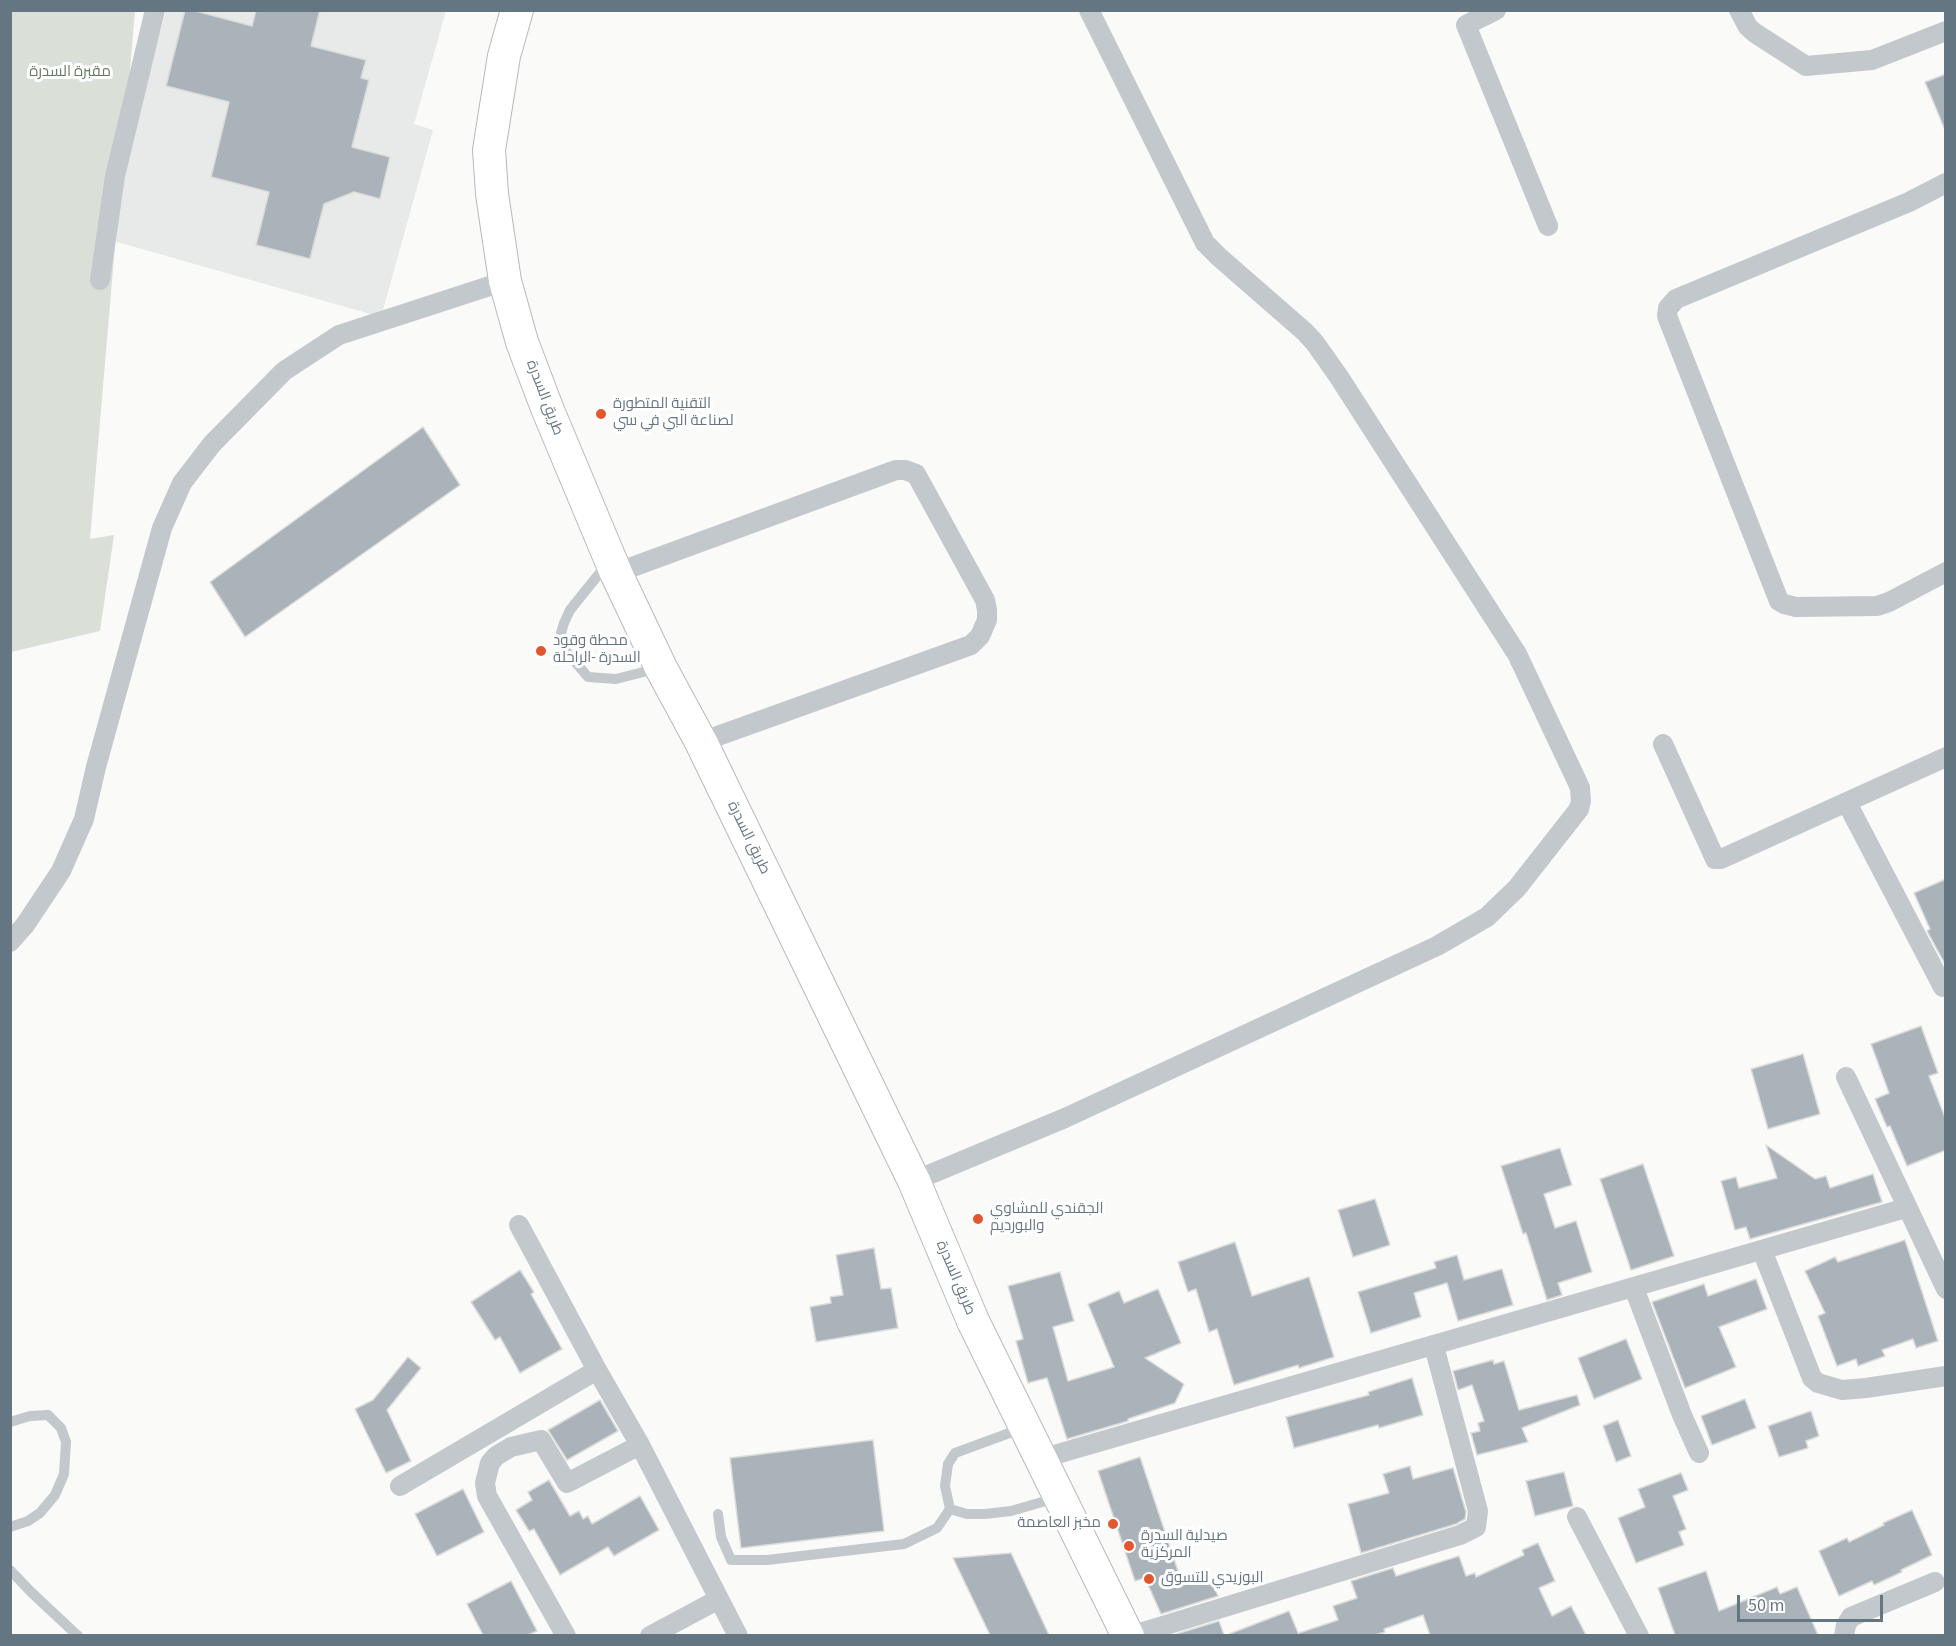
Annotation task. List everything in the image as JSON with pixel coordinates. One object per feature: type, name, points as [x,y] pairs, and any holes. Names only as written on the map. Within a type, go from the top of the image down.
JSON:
[{"type":"main road","name":"طريق السدرة","points":[[517,10],[504,56],[489,150],[492,194],[505,281],[522,342],[547,408],[614,566],[661,668],[701,742],[914,1181],[973,1321],[1040,1460],[1129,1635]]},
{"type":"street","points":[[100,280],[115,176],[155,10]]},
{"type":"street","points":[[914,1181],[1065,1118],[1437,946],[1487,917],[1517,888],[1579,809],[1581,801],[1580,788],[1517,654],[1339,377],[1305,332],[1205,243],[1089,10]]},
{"type":"street","points":[[1496,10],[1466,25],[1548,226]]},
{"type":"street","points":[[1739,10],[1748,27],[1755,33],[1806,66],[1872,60],[1946,31]]},
{"type":"street","points":[[1946,183],[1909,202],[1676,299],[1668,308],[1667,316],[1779,601],[1796,607],[1877,606],[1946,572]]},
{"type":"street","points":[[10,942],[18,926],[61,871],[84,819],[96,767],[162,528],[182,483],[212,444],[284,371],[339,335],[505,281]]},
{"type":"street","points":[[614,566],[896,470],[905,470],[916,474],[985,600],[987,620],[980,636],[971,645],[701,742]]},
{"type":"street","points":[[1663,744],[1715,859],[1721,860],[1946,757]]},
{"type":"street","points":[[1847,803],[1943,987]]},
{"type":"street","points":[[1846,1077],[1906,1208],[1946,1288]]},
{"type":"street","points":[[1040,1460],[1906,1208]]},
{"type":"street","points":[[519,1225],[640,1445],[738,1635]]},
{"type":"street","points":[[1762,1250],[1812,1378],[1818,1383],[1842,1390],[1946,1376]]},
{"type":"street","points":[[1634,1288],[1682,1415],[1699,1453]]},
{"type":"street","points":[[1129,1635],[1473,1530],[1478,1522],[1478,1511],[1434,1346]]},
{"type":"street","points":[[400,1486],[597,1370]]},
{"type":"street","points":[[566,1635],[487,1496],[485,1483],[490,1463],[496,1456],[511,1447],[541,1440],[567,1483],[640,1445]]},
{"type":"street","points":[[1577,1517],[1639,1635]]},
{"type":"street","points":[[1844,1635],[1851,1617],[1935,1582]]},
{"type":"street","points":[[650,1635],[719,1599]]},
{"type":"lane","points":[[614,566],[567,616],[561,633],[565,650],[588,677],[616,679],[661,668]]},
{"type":"lane","points":[[10,1422],[30,1416],[48,1415],[61,1428],[66,1442],[64,1474],[55,1495],[40,1513],[28,1521],[10,1527]]},
{"type":"lane","points":[[718,1514],[720,1537],[731,1560],[767,1560],[904,1544],[937,1528],[950,1509],[945,1486],[948,1464],[955,1453],[1024,1427]]},
{"type":"lane","points":[[950,1509],[968,1514],[985,1515],[1011,1511],[1059,1497]]},
{"type":"lane","points":[[10,1570],[78,1635]]},
{"type":"shaded area","points":[[166,11],[446,11],[414,124],[433,130],[381,317],[103,238]]},
{"type":"green space","name":"مقبرة السدرة","points":[[10,11],[135,11],[90,539],[114,535],[100,631],[11,652]]},
{"type":"building","points":[[185,10],[252,26],[256,10],[320,10],[311,46],[366,60],[361,78],[369,80],[352,147],[390,157],[380,199],[354,192],[324,204],[310,259],[256,245],[269,192],[211,177],[229,102],[166,86]]},
{"type":"building","points":[[1946,74],[1946,130],[1945,130],[1925,82]]},
{"type":"building","points":[[423,427],[460,485],[245,637],[210,582]]},
{"type":"building","points":[[1946,879],[1946,966],[1927,931],[1930,929],[1914,893]]},
{"type":"building","points":[[1921,1026],[1938,1073],[1929,1076],[1946,1120],[1946,1150],[1907,1166],[1890,1126],[1887,1127],[1875,1099],[1889,1093],[1871,1044]]},
{"type":"building","points":[[1803,1054],[1820,1114],[1768,1129],[1751,1069]]},
{"type":"building","points":[[1766,1145],[1815,1179],[1826,1176],[1830,1188],[1873,1174],[1882,1202],[1750,1239],[1746,1227],[1735,1230],[1721,1181],[1736,1177],[1739,1188],[1777,1178]]},
{"type":"building","points":[[1560,1148],[1572,1185],[1544,1194],[1555,1228],[1576,1221],[1592,1272],[1558,1283],[1562,1295],[1547,1300],[1526,1233],[1523,1234],[1501,1166]]},
{"type":"building","points":[[1643,1164],[1674,1256],[1631,1270],[1600,1179]]},
{"type":"building","points":[[1375,1199],[1390,1245],[1353,1257],[1338,1210]]},
{"type":"building","points":[[1905,1240],[1938,1341],[1916,1348],[1913,1339],[1882,1350],[1885,1356],[1858,1366],[1856,1359],[1837,1366],[1818,1316],[1825,1313],[1805,1271],[1835,1257],[1838,1262]]},
{"type":"building","points":[[1235,1242],[1252,1296],[1309,1277],[1334,1357],[1299,1368],[1298,1365],[1234,1385],[1217,1329],[1209,1332],[1196,1289],[1188,1292],[1178,1262]]},
{"type":"building","points":[[874,1248],[881,1289],[891,1288],[898,1328],[816,1342],[810,1307],[831,1303],[830,1297],[843,1295],[836,1255]]},
{"type":"building","points":[[1457,1255],[1464,1280],[1502,1269],[1513,1305],[1458,1321],[1447,1283],[1414,1293],[1421,1317],[1371,1333],[1358,1292],[1436,1268],[1434,1262]]},
{"type":"building","points":[[520,1270],[534,1292],[531,1294],[562,1349],[520,1373],[500,1337],[495,1340],[471,1302]]},
{"type":"building","points":[[1060,1272],[1074,1321],[1053,1327],[1068,1381],[1114,1367],[1088,1304],[1119,1291],[1124,1303],[1158,1289],[1181,1343],[1145,1358],[1184,1384],[1175,1403],[1128,1419],[1128,1421],[1067,1439],[1047,1378],[1028,1383],[1016,1341],[1023,1339],[1008,1286]]},
{"type":"building","points":[[1756,1279],[1767,1309],[1719,1327],[1736,1367],[1685,1388],[1652,1302],[1704,1284],[1708,1296]]},
{"type":"building","points":[[1626,1339],[1642,1379],[1594,1399],[1578,1358]]},
{"type":"building","points":[[408,1357],[421,1368],[387,1410],[411,1461],[386,1473],[355,1409],[373,1400]]},
{"type":"building","points":[[1493,1360],[1494,1364],[1504,1361],[1519,1410],[1577,1395],[1580,1405],[1522,1428],[1528,1442],[1477,1455],[1471,1433],[1480,1431],[1478,1423],[1484,1421],[1472,1385],[1458,1390],[1453,1371]]},
{"type":"building","points":[[1412,1378],[1423,1415],[1294,1448],[1286,1417],[1369,1395],[1368,1392]]},
{"type":"building","points":[[1745,1399],[1756,1428],[1712,1445],[1701,1416]]},
{"type":"building","points":[[600,1400],[618,1431],[567,1460],[548,1430]]},
{"type":"building","points":[[1811,1411],[1819,1436],[1806,1441],[1808,1448],[1779,1457],[1768,1426]]},
{"type":"building","points":[[1618,1420],[1631,1456],[1616,1462],[1603,1426]]},
{"type":"building","points":[[873,1440],[884,1531],[741,1548],[730,1458]]},
{"type":"building","points":[[1140,1457],[1182,1583],[1207,1571],[1218,1596],[1161,1614],[1145,1578],[1135,1581],[1098,1471]]},
{"type":"building","points":[[1410,1466],[1413,1479],[1453,1468],[1466,1512],[1465,1519],[1456,1524],[1361,1553],[1348,1504],[1389,1493],[1383,1474]]},
{"type":"building","points":[[1564,1472],[1573,1506],[1535,1516],[1526,1481]]},
{"type":"building","points":[[1681,1473],[1688,1490],[1673,1496],[1686,1529],[1679,1532],[1684,1545],[1636,1563],[1618,1518],[1645,1507],[1638,1489]]},
{"type":"building","points":[[549,1480],[570,1516],[579,1511],[583,1519],[588,1516],[592,1524],[640,1496],[659,1530],[614,1556],[608,1547],[560,1575],[534,1529],[529,1531],[516,1510],[532,1500],[528,1492]]},
{"type":"building","points":[[463,1489],[484,1532],[437,1556],[415,1514]]},
{"type":"building","points":[[1912,1510],[1932,1555],[1874,1585],[1872,1581],[1839,1596],[1819,1551],[1847,1538],[1849,1542]]},
{"type":"building","points":[[1538,1543],[1555,1581],[1539,1588],[1552,1616],[1571,1606],[1586,1635],[1430,1635],[1423,1615],[1384,1629],[1385,1632],[1375,1635],[1299,1635],[1299,1633],[1338,1620],[1333,1606],[1357,1598],[1351,1581],[1393,1568],[1396,1576],[1459,1556],[1466,1576],[1475,1573],[1476,1577],[1524,1555],[1522,1550]]},
{"type":"building","points":[[1011,1553],[1049,1635],[990,1635],[953,1558]]},
{"type":"building","points":[[1706,1571],[1719,1611],[1777,1587],[1780,1594],[1797,1587],[1818,1635],[1675,1635],[1658,1588]]},
{"type":"building","points":[[511,1581],[537,1631],[528,1635],[483,1635],[467,1604]]},
{"type":"building","points":[[1289,1611],[1299,1635],[1229,1635],[1229,1634]]},
{"type":"building","points":[[1219,1621],[1224,1635],[1173,1635]]},
{"type":"place","name":"التقنية المتطورة لصناعة البي في سي","points":[[601,414]]},
{"type":"place","name":"محطة وقود السدرة -الراحلة","points":[[541,651]]},
{"type":"place","name":"الجقندي للمشاوي والبورديم","points":[[978,1219]]},
{"type":"place","name":"مخبز العاصمة","points":[[1113,1524]]},
{"type":"place","name":"صيدلية السدرة المركزية","points":[[1129,1546]]},
{"type":"place","name":"البوزيدي للتسوق","points":[[1149,1579]]}]
